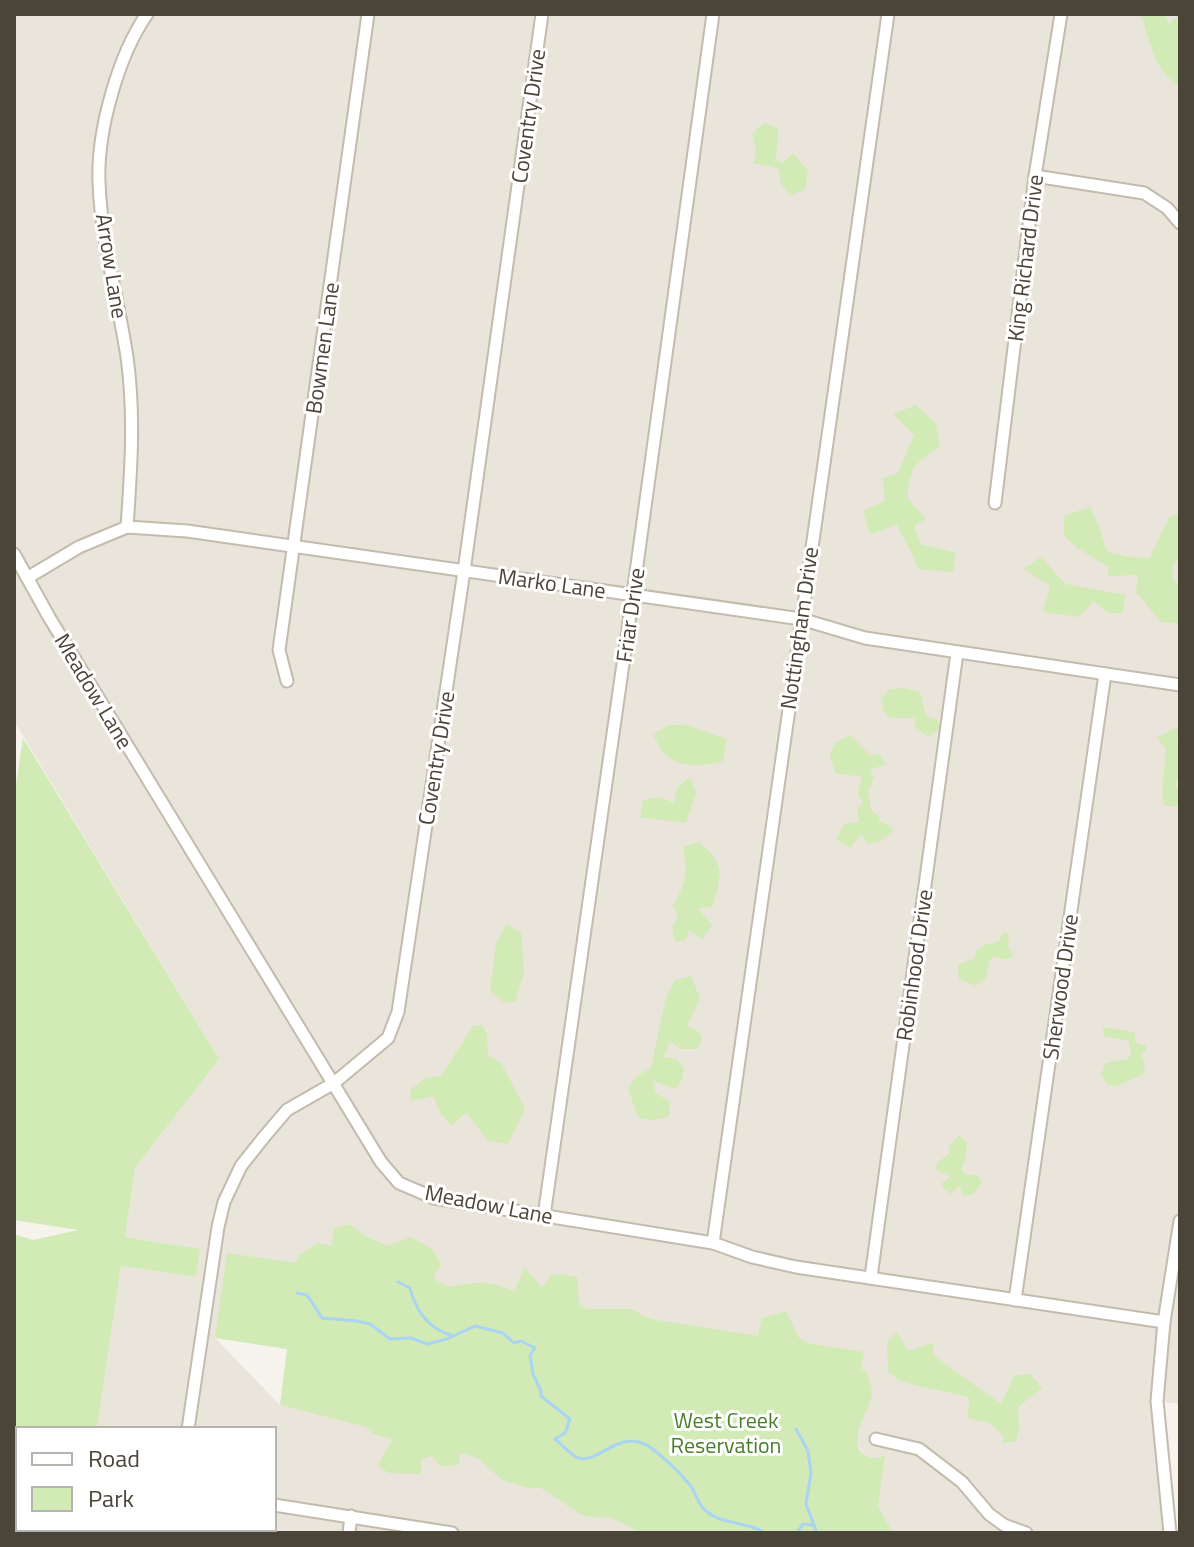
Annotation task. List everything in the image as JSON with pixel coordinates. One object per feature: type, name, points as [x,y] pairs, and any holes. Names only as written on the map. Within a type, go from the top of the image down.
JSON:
[{"type":"street","name":"Arrow Lane","points":[[127,527],[132,414],[127,357],[109,264],[99,180],[104,129],[117,76],[138,27],[147,14]]},
{"type":"street","name":"Bowmen Lane","points":[[287,681],[279,650],[368,14]]},
{"type":"street","name":"Coventry Drive","points":[[188,1427],[224,1202],[241,1166],[287,1110],[334,1083],[388,1038],[398,1012],[542,14]]},
{"type":"street","name":"Friar Drive","points":[[544,1216],[713,14]]},
{"type":"street","name":"Nottingham Drive","points":[[713,1243],[888,14]]},
{"type":"street","name":"King Richard Drive","points":[[995,503],[1035,176],[1061,14]]},
{"type":"street","points":[[1035,176],[1144,193],[1167,208],[1180,223]]},
{"type":"street","name":"Marko Lane","points":[[27,578],[79,547],[127,527],[187,531],[801,619],[865,638],[1180,685]]},
{"type":"street","name":"Meadow Lane","points":[[14,554],[381,1162],[399,1183],[434,1198],[713,1243],[752,1257],[796,1267],[1164,1322]]},
{"type":"street","name":"Robinhood Drive","points":[[871,1277],[957,653]]},
{"type":"street","name":"Sherwood Drive","points":[[1015,1300],[1105,674]]},
{"type":"street","points":[[1170,1533],[1157,1401],[1164,1322],[1180,1221]]},
{"type":"street","points":[[876,1439],[919,1449],[962,1482],[989,1514],[1004,1525],[1026,1533]]},
{"type":"street","points":[[276,1505],[452,1533]]},
{"type":"street","points":[[349,1533],[351,1516]]},
{"type":"shaded area","points":[[14,14],[1180,14],[1180,1404],[1158,1401],[1170,1533],[875,1533],[884,1455],[876,1459],[866,1457],[852,1438],[863,1352],[215,1338],[280,1405],[539,1458],[706,1533],[82,1533],[276,1531],[276,1427],[97,1427],[121,1266],[195,1277],[199,1249],[125,1237],[135,1168],[219,1059],[14,721]]},
{"type":"green space","points":[[1141,14],[1165,14],[1168,24],[1180,15],[1180,87],[1158,63]]},
{"type":"green space","points":[[765,123],[778,129],[776,160],[783,163],[793,153],[808,171],[805,190],[791,195],[781,185],[779,169],[754,163],[756,149],[752,133]]},
{"type":"green space","points":[[916,405],[936,424],[940,446],[915,468],[909,480],[908,499],[926,519],[914,525],[920,544],[956,553],[953,572],[918,569],[897,525],[870,534],[863,511],[885,501],[883,478],[898,473],[914,435],[893,414]]},
{"type":"green space","points":[[1090,507],[1107,552],[1129,557],[1150,558],[1169,517],[1180,513],[1180,558],[1173,564],[1173,580],[1180,586],[1180,624],[1161,622],[1136,592],[1138,575],[1108,576],[1108,567],[1076,547],[1064,535],[1064,516]]},
{"type":"green space","points":[[1041,557],[1065,584],[1126,595],[1122,613],[1108,613],[1094,601],[1079,617],[1043,612],[1050,586],[1024,569]]},
{"type":"green space","points":[[890,689],[920,692],[926,716],[937,719],[940,728],[928,737],[915,727],[914,718],[890,718],[884,712],[881,700]]},
{"type":"green space","points":[[669,725],[686,725],[727,739],[723,761],[692,765],[670,758],[653,735]]},
{"type":"green space","points":[[1174,728],[1180,729],[1177,740],[1180,745],[1180,778],[1175,783],[1180,790],[1180,806],[1164,806],[1162,793],[1166,749],[1157,738]]},
{"type":"green space","points":[[850,735],[871,756],[878,753],[886,764],[870,770],[874,778],[868,791],[871,810],[879,816],[879,821],[893,831],[880,842],[868,844],[861,834],[850,848],[836,839],[844,824],[859,822],[857,811],[863,802],[858,794],[862,777],[835,773],[830,755],[835,743]]},
{"type":"green space","points":[[23,738],[219,1059],[135,1168],[125,1237],[200,1249],[196,1277],[121,1266],[97,1427],[16,1427],[16,1531],[82,1533],[14,1533],[14,1234],[33,1240],[78,1230],[14,1220],[14,798]]},
{"type":"green space","points":[[690,777],[696,793],[686,823],[640,817],[643,800],[660,797],[674,803],[677,787]]},
{"type":"green space","points":[[699,842],[718,864],[718,887],[712,907],[698,908],[712,925],[702,939],[689,930],[686,940],[675,942],[672,928],[678,916],[673,905],[685,877],[683,847]]},
{"type":"green space","points":[[506,924],[521,933],[524,972],[516,1001],[504,1003],[490,991],[496,944]]},
{"type":"green space","points":[[1003,933],[1009,933],[1008,946],[1013,957],[1004,960],[994,956],[986,978],[976,986],[959,979],[958,965],[975,958],[976,951],[986,944],[998,942]]},
{"type":"green space","points":[[691,976],[700,998],[687,1026],[699,1032],[702,1040],[696,1049],[681,1049],[670,1041],[664,1057],[676,1059],[684,1069],[681,1082],[676,1089],[654,1081],[655,1093],[669,1101],[670,1115],[654,1120],[638,1117],[628,1088],[637,1076],[651,1068],[666,997],[675,980]]},
{"type":"green space","points":[[482,1025],[487,1035],[488,1055],[502,1064],[525,1109],[508,1144],[488,1141],[466,1112],[452,1126],[441,1114],[433,1096],[411,1101],[410,1090],[426,1078],[441,1076],[473,1026]]},
{"type":"green space","points":[[1103,1027],[1134,1032],[1136,1043],[1146,1046],[1146,1051],[1141,1055],[1145,1066],[1143,1074],[1117,1086],[1108,1085],[1101,1075],[1106,1063],[1127,1059],[1131,1055],[1129,1041],[1104,1036]]},
{"type":"green space","points":[[959,1135],[967,1143],[961,1169],[965,1174],[978,1176],[982,1182],[975,1193],[964,1196],[959,1186],[951,1194],[943,1188],[942,1183],[950,1177],[936,1169],[937,1163],[949,1154],[949,1147]]},
{"type":"green space","name":"West Creek Reservation","points":[[349,1224],[367,1237],[388,1246],[411,1237],[432,1249],[441,1264],[433,1278],[448,1287],[481,1283],[514,1291],[525,1268],[542,1288],[551,1275],[577,1277],[579,1303],[586,1309],[631,1309],[650,1319],[758,1336],[762,1318],[786,1311],[799,1338],[807,1343],[864,1352],[861,1369],[865,1370],[872,1394],[858,1433],[858,1447],[868,1457],[885,1455],[878,1507],[893,1533],[642,1533],[611,1518],[583,1516],[541,1488],[528,1488],[502,1480],[478,1458],[460,1453],[459,1465],[440,1466],[432,1456],[422,1459],[421,1474],[389,1473],[378,1466],[392,1439],[373,1434],[366,1427],[280,1405],[287,1349],[215,1338],[227,1253],[296,1263],[298,1256],[318,1243],[332,1246],[334,1228]]},
{"type":"green space","points":[[897,1332],[908,1351],[933,1343],[934,1356],[1001,1404],[1014,1376],[1030,1374],[1042,1388],[1018,1407],[1016,1441],[1003,1443],[1003,1435],[989,1423],[968,1418],[969,1397],[902,1382],[888,1372],[887,1342]]},
{"type":"waterway","points":[[398,1282],[410,1288],[419,1311],[429,1323],[451,1335]]},
{"type":"waterway","points":[[297,1293],[307,1295],[322,1318],[370,1324],[390,1339],[411,1338],[427,1344],[475,1326],[503,1333],[514,1343],[521,1341],[535,1348],[530,1355],[541,1396],[570,1419],[565,1433],[555,1439],[576,1457],[586,1459],[624,1442],[642,1443],[683,1477],[710,1514],[765,1533]]},
{"type":"waterway","points":[[796,1429],[808,1451],[811,1473],[806,1504],[817,1533]]},
{"type":"waterway","points":[[797,1533],[803,1524],[812,1525]]}]
